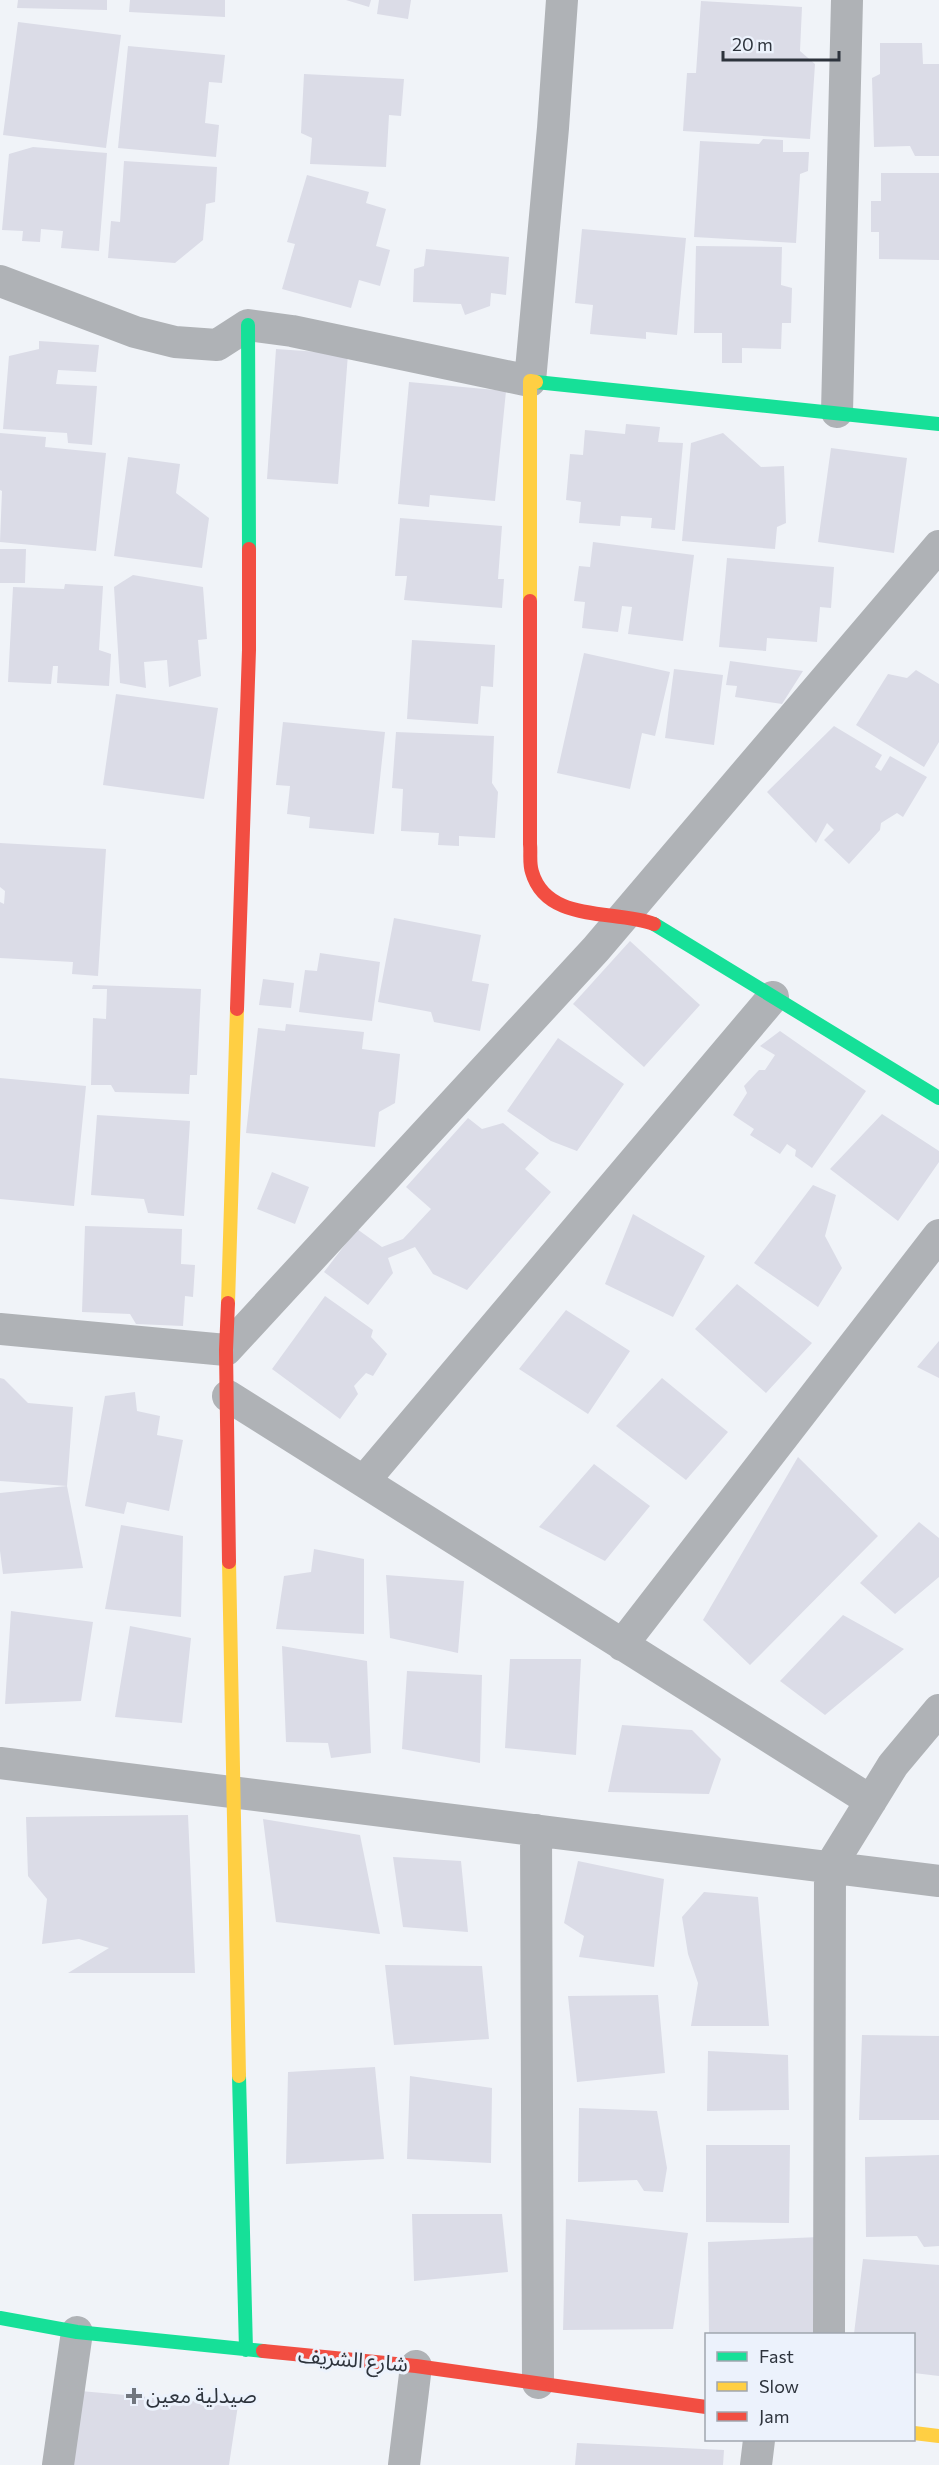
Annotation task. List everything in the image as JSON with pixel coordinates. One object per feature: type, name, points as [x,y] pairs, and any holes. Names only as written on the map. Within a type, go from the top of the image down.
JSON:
[{"type":"street","points":[[562,0],[530,381],[530,832],[532,873],[541,888],[556,901],[586,912],[621,919],[642,919],[655,925],[939,1098]]},
{"type":"street","points":[[837,412],[847,0]]},
{"type":"street","points":[[0,281],[125,328],[175,342],[217,345],[248,326],[303,333],[530,381],[939,424]]},
{"type":"street","points":[[246,2350],[232,1792],[226,1350],[249,650],[248,326]]},
{"type":"street","points":[[226,1350],[588,957],[939,546]]},
{"type":"street","points":[[363,1481],[773,997]]},
{"type":"street","points":[[622,1645],[939,1235]]},
{"type":"street","points":[[0,1329],[226,1350]]},
{"type":"street","points":[[228,1396],[871,1801]]},
{"type":"street","points":[[829,2333],[830,1867],[893,1765],[939,1710]]},
{"type":"street","points":[[0,1763],[939,1881]]},
{"type":"street","points":[[536,1830],[538,2383]]},
{"type":"street","name":"شارع الشريف","points":[[0,2318],[77,2332],[416,2366],[705,2407]]},
{"type":"street","points":[[58,2465],[77,2332]]},
{"type":"street","points":[[404,2465],[416,2366]]},
{"type":"street","points":[[915,2433],[939,2436]]},
{"type":"street","points":[[756,2465],[759,2441]]},
{"type":"building","points":[[18,0],[107,0],[107,10],[17,8]]},
{"type":"building","points":[[130,0],[225,0],[225,17],[129,12]]},
{"type":"building","points":[[346,0],[371,0],[369,7]]},
{"type":"building","points":[[379,0],[411,0],[408,19],[377,14]]},
{"type":"building","points":[[701,1],[802,7],[800,51],[815,64],[810,139],[683,131],[687,73],[696,73]]},
{"type":"building","points":[[18,22],[121,35],[106,148],[3,135]]},
{"type":"building","points":[[880,43],[922,43],[923,64],[939,64],[939,156],[915,156],[910,146],[874,147],[872,78],[880,74]]},
{"type":"building","points":[[128,46],[225,55],[222,83],[209,82],[205,123],[219,125],[216,157],[118,148]]},
{"type":"building","points":[[304,74],[404,79],[401,116],[389,115],[386,167],[310,164],[312,138],[301,133]]},
{"type":"building","points":[[763,139],[783,140],[783,152],[809,152],[808,171],[800,174],[796,243],[694,237],[700,141],[759,144]]},
{"type":"building","points":[[33,147],[107,153],[99,251],[61,248],[63,231],[41,229],[40,242],[22,241],[23,231],[2,230],[9,154]]},
{"type":"building","points":[[124,161],[217,167],[215,202],[206,204],[203,240],[175,263],[108,258],[111,221],[120,222]]},
{"type":"building","points":[[881,173],[939,173],[939,260],[879,259],[879,232],[871,232],[871,201],[881,201]]},
{"type":"building","points":[[307,175],[369,192],[366,203],[386,209],[376,246],[390,250],[380,286],[359,280],[351,308],[282,289],[295,244],[287,242]]},
{"type":"building","points":[[582,229],[686,238],[677,335],[646,332],[646,339],[590,334],[593,305],[575,303]]},
{"type":"building","points":[[696,246],[782,247],[781,285],[792,288],[791,323],[782,323],[781,349],[742,348],[742,363],[722,363],[722,333],[694,333]]},
{"type":"building","points":[[426,249],[509,257],[506,295],[491,293],[490,306],[465,315],[461,304],[413,302],[414,269],[424,266]]},
{"type":"building","points":[[39,341],[99,345],[96,372],[58,370],[56,384],[97,386],[92,445],[68,443],[67,433],[3,429],[9,356],[39,349]]},
{"type":"building","points":[[276,349],[348,354],[338,484],[267,479]]},
{"type":"building","points":[[409,382],[506,391],[495,501],[430,495],[429,507],[398,504]]},
{"type":"building","points":[[626,424],[660,427],[658,442],[683,443],[675,530],[651,528],[652,518],[621,516],[620,526],[579,523],[581,502],[566,500],[570,454],[583,455],[585,430],[625,434]]},
{"type":"building","points":[[0,433],[46,437],[45,447],[106,453],[96,551],[0,542],[2,491],[0,490]]},
{"type":"building","points":[[723,433],[761,467],[784,466],[786,523],[777,527],[775,549],[682,541],[691,443]]},
{"type":"building","points":[[831,448],[907,458],[894,553],[818,542]]},
{"type":"building","points":[[128,457],[180,464],[176,493],[209,518],[202,568],[114,556]]},
{"type":"building","points":[[400,518],[502,526],[498,579],[504,579],[502,608],[404,600],[407,576],[395,576]]},
{"type":"building","points":[[593,542],[694,555],[683,641],[628,634],[632,607],[622,606],[618,632],[582,628],[585,602],[574,601],[579,566],[590,567]]},
{"type":"building","points":[[0,549],[26,549],[25,583],[0,583]]},
{"type":"building","points":[[727,558],[834,567],[831,608],[820,607],[817,642],[767,638],[766,651],[719,647]]},
{"type":"building","points":[[133,575],[203,587],[207,639],[198,640],[201,676],[169,687],[167,660],[144,662],[146,688],[120,683],[114,587]]},
{"type":"building","points":[[65,584],[103,586],[99,650],[111,654],[109,686],[57,683],[58,666],[53,666],[51,684],[8,682],[13,587],[64,589]]},
{"type":"building","points":[[412,640],[495,645],[493,687],[481,686],[478,724],[407,719]]},
{"type":"building","points":[[584,653],[670,672],[655,736],[642,733],[630,789],[557,773]]},
{"type":"building","points":[[730,661],[803,671],[782,704],[735,697],[737,686],[726,685]]},
{"type":"building","points":[[674,669],[723,675],[714,745],[665,738]]},
{"type":"building","points":[[916,670],[939,684],[939,742],[924,767],[856,725],[888,674],[907,678]]},
{"type":"building","points":[[116,694],[218,708],[204,799],[103,785]]},
{"type":"building","points":[[283,722],[385,732],[374,834],[309,828],[310,817],[287,814],[290,786],[276,785]]},
{"type":"building","points":[[834,726],[882,755],[875,767],[881,771],[890,756],[927,777],[903,817],[897,813],[881,823],[880,830],[849,864],[824,840],[834,830],[827,823],[816,843],[767,792]]},
{"type":"building","points":[[396,732],[494,736],[492,783],[498,792],[495,838],[459,836],[459,846],[438,845],[439,833],[401,831],[403,789],[392,788]]},
{"type":"building","points":[[0,843],[106,849],[98,976],[72,974],[73,962],[0,958],[0,902],[4,904],[5,891],[0,887]]},
{"type":"building","points":[[394,918],[481,935],[472,981],[489,984],[480,1031],[434,1022],[431,1012],[378,1002]]},
{"type":"building","points":[[630,941],[700,1005],[644,1067],[573,1004]]},
{"type":"building","points":[[320,953],[380,962],[372,1021],[299,1012],[305,970],[317,971]]},
{"type":"building","points":[[263,979],[294,983],[291,1008],[259,1005]]},
{"type":"building","points":[[93,985],[201,989],[197,1075],[190,1075],[189,1094],[115,1092],[111,1085],[91,1085],[93,1018],[106,1019],[107,989],[92,989]]},
{"type":"building","points":[[286,1024],[364,1032],[362,1049],[400,1054],[395,1103],[379,1112],[375,1147],[246,1133],[258,1028],[285,1031]]},
{"type":"building","points":[[780,1031],[866,1091],[812,1168],[795,1156],[796,1150],[787,1144],[780,1154],[750,1135],[754,1129],[733,1115],[747,1093],[744,1086],[759,1070],[765,1070],[775,1055],[760,1046]]},
{"type":"building","points":[[558,1038],[624,1084],[577,1151],[551,1141],[507,1111]]},
{"type":"building","points":[[0,1078],[86,1086],[74,1206],[0,1199]]},
{"type":"building","points":[[882,1114],[939,1151],[939,1162],[898,1221],[830,1169]]},
{"type":"building","points":[[97,1115],[190,1121],[184,1216],[148,1213],[144,1199],[91,1195]]},
{"type":"building","points":[[468,1118],[482,1129],[503,1123],[539,1153],[525,1169],[551,1192],[467,1290],[433,1274],[415,1247],[388,1258],[393,1273],[368,1305],[324,1272],[357,1229],[382,1247],[403,1239],[431,1209],[406,1187]]},
{"type":"building","points":[[272,1172],[309,1187],[295,1224],[257,1209]]},
{"type":"building","points":[[813,1185],[836,1195],[825,1236],[842,1268],[818,1307],[754,1263]]},
{"type":"building","points":[[633,1214],[705,1256],[673,1317],[605,1284]]},
{"type":"building","points":[[85,1226],[182,1229],[181,1264],[195,1265],[193,1297],[185,1296],[183,1326],[136,1324],[130,1314],[82,1312]]},
{"type":"building","points":[[737,1284],[812,1343],[766,1393],[695,1329]]},
{"type":"building","points":[[325,1296],[373,1330],[371,1337],[387,1354],[373,1376],[366,1373],[354,1386],[358,1394],[340,1419],[272,1369]]},
{"type":"building","points":[[566,1310],[630,1351],[588,1414],[519,1369]]},
{"type":"building","points":[[939,1341],[939,1378],[917,1367]]},
{"type":"building","points":[[0,1378],[4,1379],[28,1403],[73,1407],[67,1486],[0,1481]]},
{"type":"building","points":[[662,1378],[728,1432],[686,1480],[616,1426]]},
{"type":"building","points":[[135,1392],[137,1411],[160,1416],[157,1435],[183,1440],[169,1511],[127,1502],[124,1514],[85,1506],[105,1396]]},
{"type":"building","points":[[798,1457],[878,1536],[750,1665],[703,1620]]},
{"type":"building","points":[[594,1464],[650,1506],[605,1561],[539,1527]]},
{"type":"building","points":[[67,1486],[83,1568],[3,1574],[0,1551],[0,1493]]},
{"type":"building","points":[[919,1522],[939,1538],[939,1577],[895,1614],[860,1583]]},
{"type":"building","points":[[121,1525],[183,1536],[181,1617],[105,1609]]},
{"type":"building","points":[[314,1549],[364,1559],[364,1634],[276,1629],[284,1576],[311,1572]]},
{"type":"building","points":[[386,1575],[464,1581],[458,1653],[390,1638]]},
{"type":"building","points":[[11,1611],[93,1622],[81,1701],[5,1704]]},
{"type":"building","points":[[843,1615],[904,1649],[825,1715],[780,1681]]},
{"type":"building","points":[[130,1626],[191,1638],[182,1723],[115,1717]]},
{"type":"building","points":[[282,1646],[367,1661],[371,1753],[331,1758],[328,1743],[286,1742]]},
{"type":"building","points":[[510,1659],[581,1659],[576,1755],[505,1748]]},
{"type":"building","points":[[407,1671],[482,1675],[480,1763],[402,1749]]},
{"type":"building","points":[[622,1725],[692,1730],[721,1759],[709,1794],[608,1792]]},
{"type":"building","points":[[188,1815],[195,1973],[68,1973],[109,1948],[79,1939],[42,1944],[47,1899],[28,1876],[26,1817]]},
{"type":"building","points":[[263,1819],[360,1835],[380,1934],[276,1922]]},
{"type":"building","points":[[393,1857],[461,1861],[468,1932],[403,1927]]},
{"type":"building","points":[[578,1861],[664,1879],[654,1967],[579,1957],[584,1936],[564,1923]]},
{"type":"building","points":[[704,1892],[758,1897],[769,2026],[691,2026],[698,1983],[688,1954],[682,1917]]},
{"type":"building","points":[[385,1965],[482,1966],[489,2039],[394,2045]]},
{"type":"building","points":[[658,1995],[665,2073],[577,2082],[568,1996]]},
{"type":"building","points":[[862,2035],[939,2036],[939,2120],[859,2120]]},
{"type":"building","points":[[708,2051],[788,2055],[789,2110],[707,2111]]},
{"type":"building","points":[[375,2067],[384,2159],[286,2164],[288,2072]]},
{"type":"building","points":[[410,2076],[492,2088],[491,2163],[407,2159]]},
{"type":"building","points":[[579,2108],[657,2111],[667,2168],[663,2192],[644,2191],[637,2180],[578,2182]]},
{"type":"building","points":[[706,2145],[790,2145],[789,2223],[706,2222]]},
{"type":"building","points":[[939,2155],[939,2246],[924,2247],[917,2236],[866,2237],[865,2157]]},
{"type":"building","points":[[412,2214],[502,2214],[508,2272],[414,2281]]},
{"type":"building","points":[[566,2219],[688,2233],[673,2329],[563,2330]]},
{"type":"building","points":[[819,2237],[822,2333],[709,2333],[708,2242]]},
{"type":"building","points":[[863,2259],[939,2265],[939,2376],[915,2373],[915,2333],[854,2333]]},
{"type":"building","points":[[69,2390],[238,2405],[229,2465],[68,2465]]},
{"type":"building","points":[[577,2443],[724,2450],[723,2465],[575,2465]]},
{"type":"traffic: fast","points":[[248,325],[249,549]]},
{"type":"traffic: fast","points":[[536,382],[939,424]]},
{"type":"traffic: fast","points":[[654,924],[939,1098]]},
{"type":"traffic: fast","points":[[239,2076],[246,2350]]},
{"type":"traffic: fast","points":[[0,2318],[77,2332],[263,2351]]},
{"type":"traffic: slow","points":[[530,601],[530,381],[536,382]]},
{"type":"traffic: slow","points":[[228,1303],[237,1009]]},
{"type":"traffic: slow","points":[[229,1562],[239,2076]]},
{"type":"traffic: slow","points":[[915,2433],[939,2436]]},
{"type":"traffic: jam","points":[[237,1009],[249,650],[249,549]]},
{"type":"traffic: jam","points":[[530,601],[532,872],[540,889],[552,900],[567,907],[654,924]]},
{"type":"traffic: jam","points":[[228,1303],[226,1350],[229,1562]]},
{"type":"traffic: jam","points":[[263,2351],[416,2366],[705,2407]]},
{"type":"place","name":"صيدلية معين","points":[[134,2396]]}]
